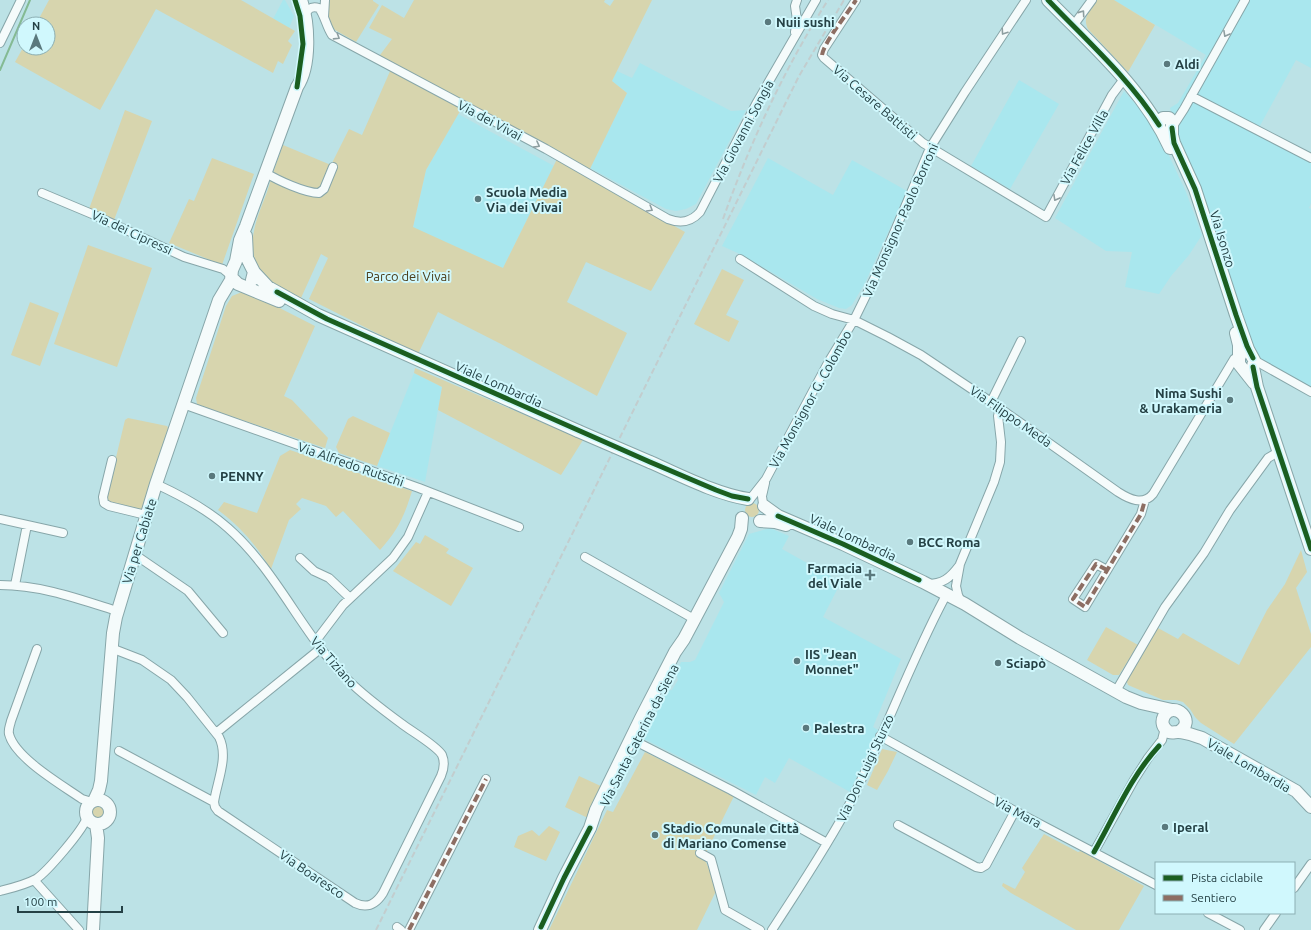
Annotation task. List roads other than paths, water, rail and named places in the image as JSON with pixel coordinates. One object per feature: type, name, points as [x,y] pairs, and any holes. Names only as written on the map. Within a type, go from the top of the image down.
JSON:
[{"type":"main road","points":[[296,0],[300,16],[303,44],[297,87]]},
{"type":"main road","points":[[217,309],[240,240],[302,76],[306,57],[306,36],[304,15],[300,0]]},
{"type":"main road","name":"Via Isonzo","points":[[1048,0],[1124,79],[1145,104],[1166,124],[1195,189],[1247,346],[1247,363],[1311,549]]},
{"type":"main road","points":[[217,309],[228,293],[242,285],[248,284],[251,281],[252,269],[247,255],[246,226]]},
{"type":"main road","points":[[231,270],[238,264],[244,263],[252,269]]},
{"type":"main road","name":"Viale Lombardia","points":[[252,269],[270,288],[327,319]]},
{"type":"main road","points":[[231,270],[235,282],[242,285]]},
{"type":"main road","name":"Viale Lombardia","points":[[242,285],[327,319],[716,490],[732,496],[757,499],[778,516],[843,544],[927,584],[961,602],[1020,638]]},
{"type":"main road","name":"Via per Cabiate","points":[[93,930],[98,838],[92,812],[101,781],[114,626],[134,554],[156,484],[217,309]]},
{"type":"main road","name":"Viale Lombardia","points":[[716,490],[733,501],[749,518],[784,524],[855,554],[1020,638],[1141,702]]},
{"type":"main road","name":"Via Santa Caterina da Siena","points":[[540,929],[564,878],[636,742],[679,654],[684,639],[694,619],[738,537],[748,526],[749,518],[742,503],[749,498]]},
{"type":"main road","points":[[749,518],[765,512],[764,505]]},
{"type":"main road","name":"Via Santa Caterina da Siena","points":[[590,828],[596,810],[641,718],[675,652],[684,639]]},
{"type":"main road","points":[[1141,702],[1180,712],[1202,738]]},
{"type":"main road","points":[[1141,702],[1154,711],[1170,728],[1202,738]]},
{"type":"main road","points":[[1170,728],[1166,714],[1172,710]]},
{"type":"main road","points":[[1170,728],[1185,726],[1186,720]]},
{"type":"main road","name":"Viale Lombardia","points":[[1202,738],[1296,791],[1311,795]]},
{"type":"main road","name":"Viale Lombardia","points":[[1296,791],[1311,807]]},
{"type":"street","points":[[0,43],[21,0]]},
{"type":"street","points":[[324,20],[325,0]]},
{"type":"street","name":"Via Cesare Battisti","points":[[856,0],[824,49],[822,55],[827,61],[921,142],[1046,217]]},
{"type":"street","name":"Via Monsignor Paolo Borroni","points":[[854,320],[874,280],[930,148],[1026,0]]},
{"type":"street","points":[[1073,26],[1092,0]]},
{"type":"street","points":[[1166,124],[1184,109],[1245,0]]},
{"type":"street","points":[[795,4],[802,14],[811,5]]},
{"type":"street","name":"Via Giovanni Songia","points":[[794,38],[797,20],[795,4]]},
{"type":"street","name":"Via Giovanni Songia","points":[[690,220],[700,212],[756,104],[811,5]]},
{"type":"street","name":"Via dei Vivai","points":[[304,15],[307,10],[315,7],[319,8],[332,35],[546,149],[668,220],[679,223],[690,220]]},
{"type":"street","name":"Via Felice Villa","points":[[1046,217],[1112,95],[1124,79]]},
{"type":"street","points":[[1191,96],[1311,158]]},
{"type":"street","points":[[266,173],[285,183],[319,193],[324,189],[332,167]]},
{"type":"street","name":"Via dei Cipressi","points":[[42,193],[92,214],[184,257],[231,270]]},
{"type":"street","name":"Via Filippo Meda","points":[[740,259],[814,306],[832,314],[854,320],[916,352],[1000,408],[1122,494],[1133,499],[1145,500]]},
{"type":"street","name":"Via Monsignor G. Colombo","points":[[749,498],[766,479],[829,362],[854,320]]},
{"type":"street","points":[[991,402],[1021,341]]},
{"type":"street","points":[[1107,570],[1096,564],[1073,599],[1085,607],[1142,514],[1145,500],[1151,496],[1157,487],[1235,358],[1272,370],[1311,392]]},
{"type":"street","points":[[1228,370],[1247,363]]},
{"type":"street","name":"Via Alfredo Rutschi","points":[[183,404],[428,492],[519,527]]},
{"type":"street","points":[[961,602],[956,586],[960,564],[998,472],[1001,448],[998,416],[1000,408]]},
{"type":"street","points":[[1116,690],[1165,607],[1202,556],[1226,515],[1276,446]]},
{"type":"street","points":[[112,460],[104,503],[108,506],[146,515]]},
{"type":"street","name":"Via Monsignor G. Colombo","points":[[764,505],[763,492],[766,479]]},
{"type":"street","name":"Via Tiziano","points":[[156,484],[203,508],[234,532],[267,572],[320,649],[336,667],[361,692],[435,748],[443,757],[444,766],[441,776],[400,858]]},
{"type":"street","points":[[315,642],[350,598],[393,558],[408,537],[428,492]]},
{"type":"street","points":[[0,519],[63,533]]},
{"type":"street","points":[[15,585],[27,525]]},
{"type":"street","points":[[134,554],[188,591],[224,633]]},
{"type":"street","points":[[585,557],[694,619]]},
{"type":"street","points":[[300,558],[314,571],[329,578],[350,598]]},
{"type":"street","points":[[927,584],[945,581],[960,564]]},
{"type":"street","points":[[0,585],[34,587],[66,595],[117,612]]},
{"type":"street","name":"Via Don Luigi Sturzo","points":[[772,930],[827,843],[850,802],[926,635],[944,599]]},
{"type":"street","points":[[111,648],[137,657],[168,677],[180,688],[216,733],[222,744],[224,752],[214,802]]},
{"type":"street","points":[[216,733],[320,649]]},
{"type":"street","points":[[0,891],[34,880],[45,871],[92,812],[27,759],[18,748],[10,734],[9,728],[37,650]]},
{"type":"street","points":[[1094,852],[1134,780],[1148,758],[1158,746],[1164,734],[1170,728]]},
{"type":"street","name":"Via Mara","points":[[880,736],[1155,884]]},
{"type":"street","points":[[636,742],[731,790],[827,843]]},
{"type":"street","name":"Via Boaresco","points":[[119,751],[214,802],[215,807],[219,812],[362,906],[370,906],[379,899],[400,858]]},
{"type":"street","points":[[409,930],[486,779]]},
{"type":"street","points":[[898,825],[976,867],[981,868],[986,865],[1015,810]]},
{"type":"street","points":[[700,853],[711,859],[725,910],[760,930]]},
{"type":"street","points":[[1295,887],[1311,864]]},
{"type":"street","points":[[34,880],[79,930]]},
{"type":"street","points":[[1210,914],[1240,930]]},
{"type":"street","points":[[1264,930],[1275,914]]},
{"type":"waterway","points":[[0,70],[30,0]]},
{"type":"railway","points":[[723,219],[733,191],[769,107],[797,53],[828,0]]},
{"type":"railway","points":[[376,930],[799,76],[844,0]]},
{"type":"place","name":"Nuii sushi","points":[[768,22]]},
{"type":"place","name":"Aldi","points":[[1167,64]]},
{"type":"place","name":"Scuola Media Via dei Vivai","points":[[478,199]]},
{"type":"place","name":"Nima Sushi & Urakameria","points":[[1230,400]]},
{"type":"place","name":"PENNY","points":[[212,476]]},
{"type":"place","name":"BCC Roma","points":[[910,542]]},
{"type":"place","name":"Farmacia del Viale","points":[[870,575]]},
{"type":"place","name":"IIS \"Jean Monnet\"","points":[[797,661]]},
{"type":"place","name":"Sciapò","points":[[998,663]]},
{"type":"place","name":"Palestra","points":[[806,728]]},
{"type":"place","name":"Iperal","points":[[1165,827]]},
{"type":"place","name":"Stadio Comunale Città di Mariano Comense","points":[[655,835]]},
{"type":"park label","name":"Parco dei Vivai","points":[[408,276]]}]
